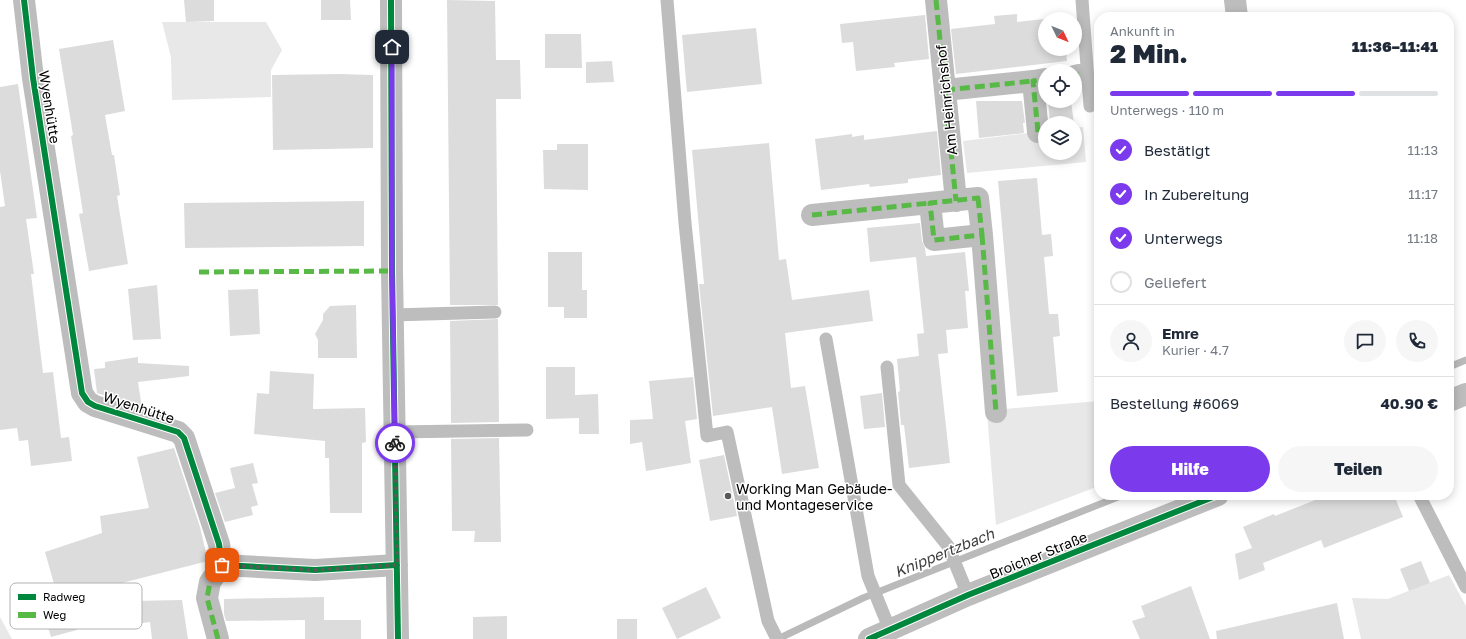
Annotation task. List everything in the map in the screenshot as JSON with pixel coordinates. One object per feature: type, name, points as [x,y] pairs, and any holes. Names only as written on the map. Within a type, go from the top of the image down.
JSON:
[{"type":"street","name":"Wyenhütte","points":[[24,0],[33,78],[82,394],[88,402],[95,406],[178,432],[184,438],[219,544],[222,565]]},
{"type":"street","points":[[391,0],[393,315],[398,639]]},
{"type":"street","name":"Am Heinrichshof","points":[[936,0],[956,201]]},
{"type":"street","points":[[1235,0],[1236,12]]},
{"type":"street","points":[[945,90],[1038,80]]},
{"type":"street","points":[[812,216],[978,198],[996,412]]},
{"type":"street","points":[[930,203],[934,240],[982,235]]},
{"type":"street","points":[[1454,399],[1466,394]]},
{"type":"street","name":"Broicher Straße","points":[[869,639],[890,630],[965,586],[1204,500]]},
{"type":"street","points":[[218,639],[207,598],[210,582],[222,565],[315,570],[397,565]]},
{"type":"lane","points":[[666,0],[685,223],[707,436],[727,432],[770,624],[777,639]]},
{"type":"lane","points":[[1082,0],[1090,106]]},
{"type":"lane","points":[[393,315],[495,312]]},
{"type":"lane","points":[[826,339],[868,576],[890,630]]},
{"type":"lane","points":[[887,367],[899,485],[948,546],[965,586]]},
{"type":"lane","points":[[395,432],[527,430]]},
{"type":"lane","points":[[1422,500],[1466,587]]},
{"type":"shaded area","points":[[162,22],[266,22],[282,50],[271,70],[271,97],[172,100],[171,57]]},
{"type":"shaded area","points":[[1082,127],[1086,162],[967,173],[963,141],[1038,132],[1038,160],[1082,160]]},
{"type":"shaded area","points":[[1094,401],[1094,488],[996,525],[987,413],[1004,409]]},
{"type":"shaded area","points":[[1449,575],[1466,606],[1466,639],[1361,639],[1352,598],[1388,599]]},
{"type":"shaded area","points":[[0,617],[12,639],[0,639]]},
{"type":"building","points":[[184,0],[214,0],[214,21],[186,22]]},
{"type":"building","points":[[321,0],[350,0],[351,20],[321,20]]},
{"type":"building","points":[[447,0],[495,1],[496,60],[520,60],[521,99],[496,99],[498,305],[450,305]]},
{"type":"building","points":[[1017,14],[1017,22],[1038,20],[1038,56],[1067,56],[1067,61],[956,74],[951,29],[995,24],[994,16]]},
{"type":"building","points":[[925,15],[929,59],[894,63],[895,67],[856,71],[853,42],[842,43],[840,24]]},
{"type":"building","points":[[756,28],[762,84],[687,92],[682,35]]},
{"type":"building","points":[[545,34],[581,34],[582,68],[545,68]]},
{"type":"building","points":[[113,40],[125,111],[105,115],[112,155],[114,155],[120,195],[117,196],[128,264],[89,271],[79,214],[83,213],[71,136],[73,135],[59,49]]},
{"type":"building","points":[[612,61],[614,82],[586,83],[586,62]]},
{"type":"building","points":[[272,75],[373,75],[373,148],[273,150]]},
{"type":"building","points":[[18,84],[37,218],[26,219],[34,274],[31,274],[43,373],[53,372],[61,438],[69,437],[72,461],[31,466],[28,440],[19,441],[17,428],[0,430],[0,207],[5,206],[0,171],[0,87]]},
{"type":"building","points":[[976,101],[1022,101],[1025,123],[1023,123],[1024,133],[979,138]]},
{"type":"building","points":[[1049,108],[1072,108],[1073,116],[1049,116]]},
{"type":"building","points":[[937,131],[941,175],[908,179],[908,183],[870,187],[869,184],[821,190],[815,139],[852,134],[852,137],[864,135],[864,140]]},
{"type":"building","points":[[769,143],[779,260],[786,259],[792,300],[869,290],[873,321],[785,333],[791,388],[805,386],[819,468],[782,474],[772,407],[713,416],[699,284],[704,284],[692,150]]},
{"type":"building","points":[[557,144],[588,144],[588,190],[544,189],[543,150],[557,150]]},
{"type":"building","points":[[1037,178],[1042,235],[1051,234],[1053,256],[1044,257],[1049,314],[1058,314],[1060,336],[1053,337],[1058,392],[1017,396],[998,181]]},
{"type":"building","points":[[364,201],[364,246],[185,248],[184,203]]},
{"type":"building","points":[[920,223],[922,241],[926,256],[965,252],[969,291],[965,291],[968,328],[946,330],[948,353],[938,354],[950,463],[909,468],[904,425],[901,425],[897,359],[919,356],[917,334],[924,333],[916,257],[870,262],[867,228]]},
{"type":"building","points":[[548,252],[582,252],[582,290],[587,290],[587,318],[564,318],[564,307],[548,307]]},
{"type":"building","points":[[157,285],[161,339],[133,340],[128,289]]},
{"type":"building","points":[[258,289],[260,334],[230,336],[228,290]]},
{"type":"building","points":[[356,305],[357,358],[318,358],[318,340],[315,334],[323,320],[323,314],[330,306]]},
{"type":"building","points":[[498,319],[499,422],[451,423],[450,321]]},
{"type":"building","points":[[138,357],[138,363],[189,366],[189,376],[138,382],[142,408],[97,393],[94,369],[105,368],[105,362]]},
{"type":"building","points":[[546,367],[575,367],[575,395],[598,394],[599,434],[579,434],[579,418],[546,419]]},
{"type":"building","points":[[270,371],[314,374],[313,409],[365,408],[366,442],[362,443],[362,513],[330,513],[329,458],[325,458],[325,441],[254,434],[257,393],[269,394]]},
{"type":"building","points":[[693,377],[697,419],[685,421],[691,463],[646,471],[642,442],[630,444],[630,420],[653,419],[649,381]]},
{"type":"building","points":[[882,393],[885,427],[864,429],[860,396]]},
{"type":"building","points":[[499,438],[501,542],[474,542],[475,531],[452,531],[451,439]]},
{"type":"building","points":[[174,448],[200,527],[208,561],[122,583],[54,583],[45,552],[102,533],[100,516],[149,508],[137,457]]},
{"type":"building","points":[[724,455],[737,516],[710,521],[699,460]]},
{"type":"building","points":[[253,463],[258,483],[252,484],[258,505],[251,507],[253,515],[225,522],[215,493],[235,488],[230,468]]},
{"type":"building","points":[[1315,500],[1396,500],[1403,517],[1324,548],[1321,540],[1263,563],[1265,570],[1239,580],[1235,554],[1252,548],[1243,527],[1274,514],[1275,516]]},
{"type":"building","points":[[1421,561],[1430,583],[1409,591],[1400,569]]},
{"type":"building","points":[[1191,586],[1210,639],[1140,639],[1132,621],[1145,617],[1141,606]]},
{"type":"building","points":[[706,587],[721,618],[677,639],[662,608]]},
{"type":"building","points":[[324,597],[324,620],[361,620],[361,639],[305,639],[305,620],[226,621],[224,614],[224,599]]},
{"type":"building","points":[[182,600],[188,639],[152,639],[150,622],[142,623],[142,601]]},
{"type":"building","points":[[1337,603],[1344,639],[1217,639],[1216,631]]},
{"type":"building","points":[[507,616],[507,639],[473,639],[473,617]]},
{"type":"building","points":[[617,619],[637,619],[637,639],[617,639]]},
{"type":"building","points":[[48,629],[77,630],[51,637]]},
{"type":"waterway","name":"Knippertzbach","points":[[1454,365],[1466,360]]},
{"type":"waterway","name":"Knippertzbach","points":[[778,639],[863,598],[1110,500]]},
{"type":"marked path","points":[[936,0],[956,201]]},
{"type":"marked path","points":[[1038,80],[1033,81],[1038,132]]},
{"type":"marked path","points":[[945,90],[1033,81]]},
{"type":"marked path","points":[[978,198],[982,235],[934,240],[930,203],[978,198]]},
{"type":"marked path","points":[[812,215],[930,203]]},
{"type":"marked path","points":[[982,235],[996,412]]},
{"type":"marked path","points":[[199,272],[392,271]]},
{"type":"marked path","points":[[218,639],[207,598],[210,582],[222,565]]},
{"type":"cycle path","points":[[24,0],[33,78],[82,393],[88,402],[95,406],[178,432],[184,438],[219,544],[222,565],[315,570],[397,565]]},
{"type":"cycle path","points":[[391,0],[392,271],[398,639]]},
{"type":"cycle path","points":[[869,639],[968,595],[1206,500]]},
{"type":"way so far","points":[[222,565],[315,570],[397,565],[395,443]]},
{"type":"place","name":"Working Man Gebäude- und Montageservice","points":[[728,496]]},
{"type":"route","points":[[392,47],[392,271],[395,443]]}]
